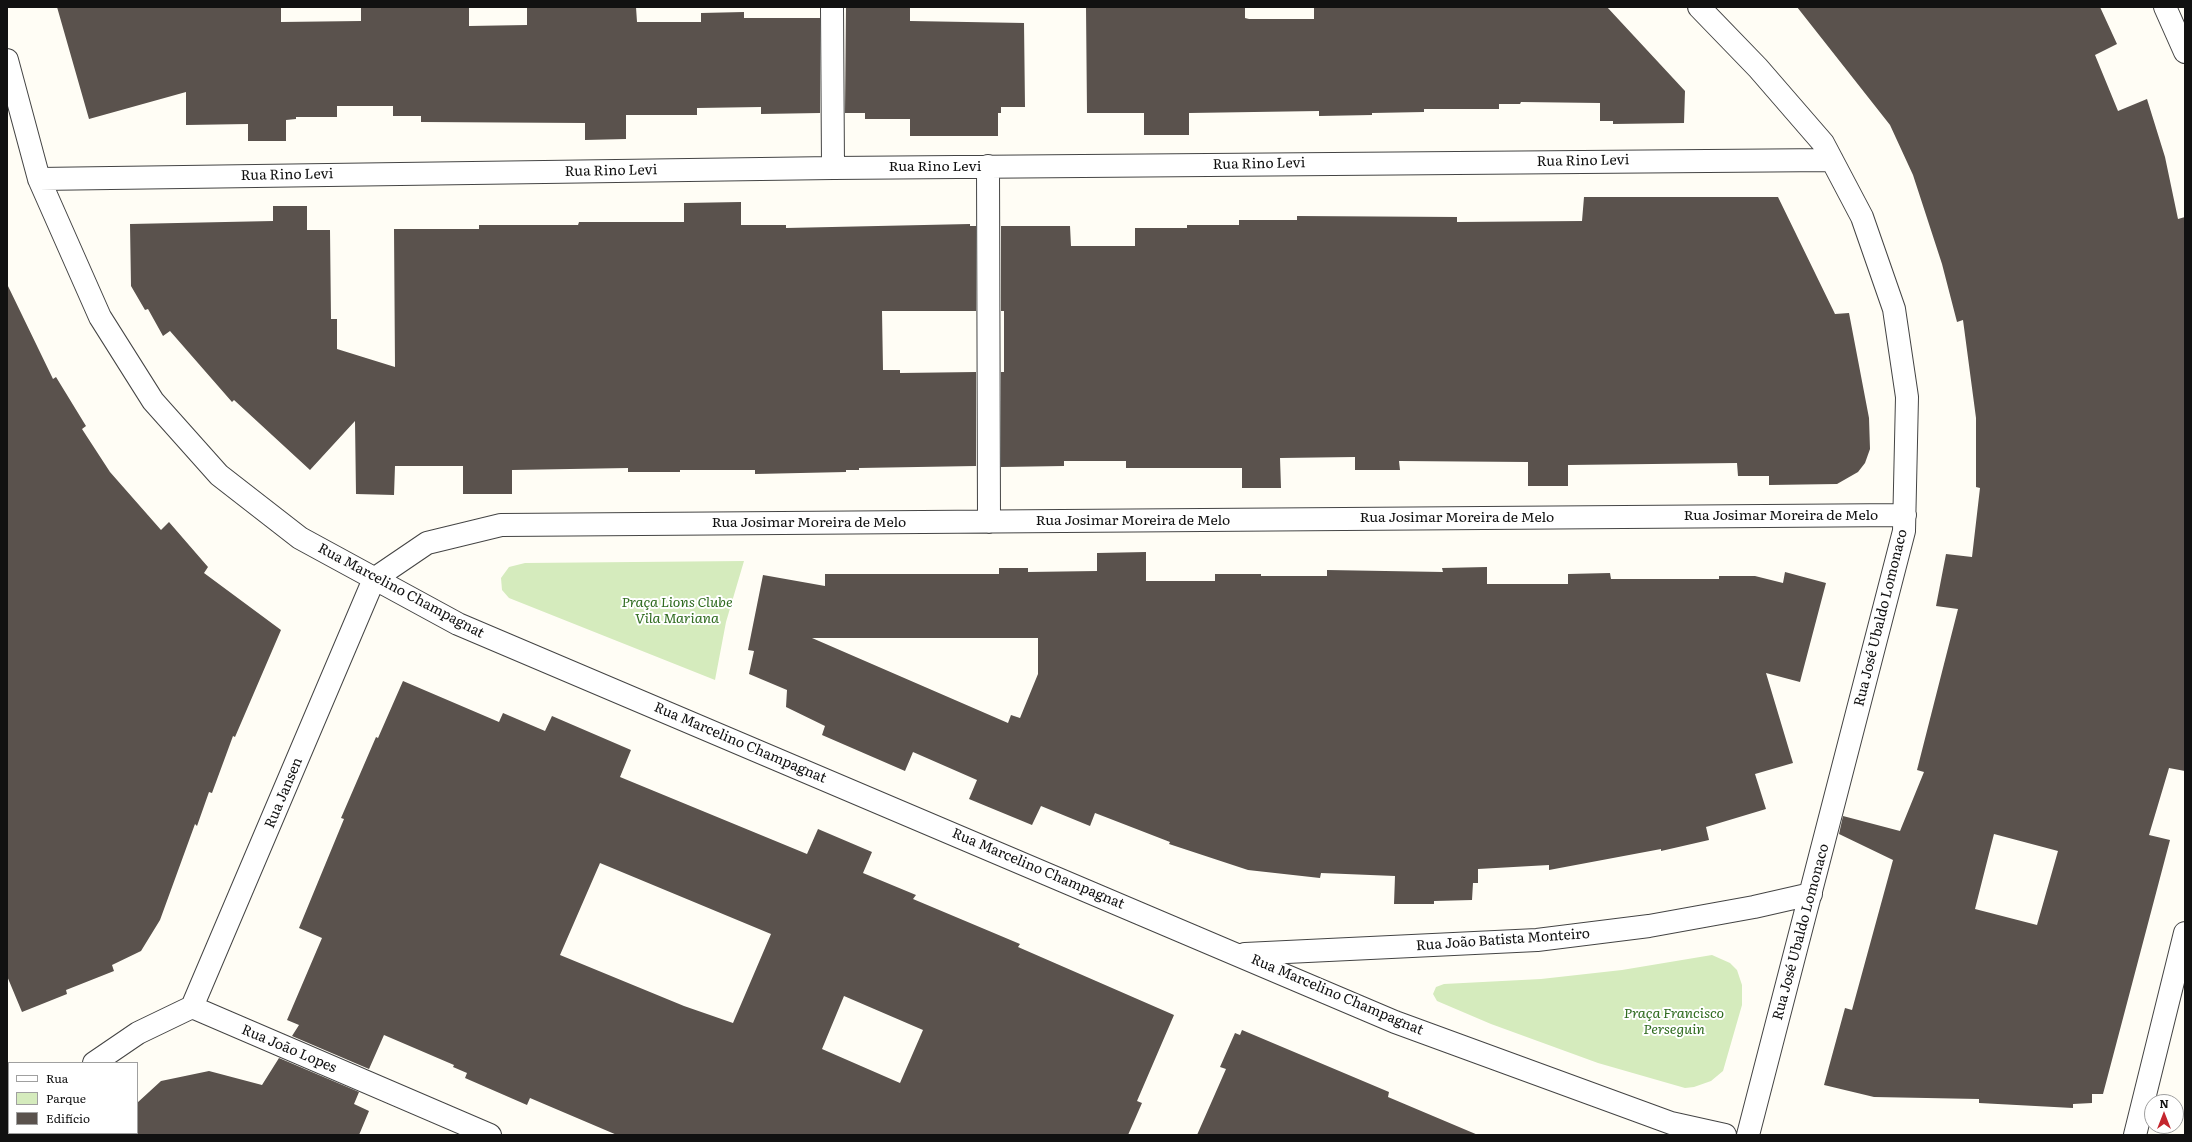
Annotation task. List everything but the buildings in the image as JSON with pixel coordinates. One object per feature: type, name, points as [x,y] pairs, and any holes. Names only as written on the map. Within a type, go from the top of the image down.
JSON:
[{"type":"street","points":[[832,7],[833,168]]},
{"type":"street","name":"Rua José Ubaldo Lomonaco","points":[[1699,7],[1758,68],[1823,143],[1862,217],[1894,309],[1907,397],[1904,531],[1748,1135]]},
{"type":"street","points":[[2165,7],[2185,52]]},
{"type":"street","name":"Rua Marcelino Champagnat","points":[[7,60],[39,179],[100,317],[153,401],[219,475],[300,538],[458,624],[1239,954],[1395,1022],[1671,1123],[1725,1135]]},
{"type":"street","name":"Rua Rino Levi","points":[[39,179],[988,166],[1832,160]]},
{"type":"street","points":[[988,166],[989,522]]},
{"type":"street","name":"Rua Josimar Moreira de Melo","points":[[374,579],[427,544],[501,525],[1905,515]]},
{"type":"street","name":"Rua Jansen","points":[[192,1007],[374,579]]},
{"type":"street","name":"Rua João Batista Monteiro","points":[[1239,954],[1537,940],[1649,926],[1754,907],[1811,894]]},
{"type":"street","points":[[2135,1135],[2185,933]]},
{"type":"street","points":[[95,1062],[138,1033],[192,1007]]},
{"type":"street","name":"Rua João Lopes","points":[[192,1007],[490,1135]]},
{"type":"green space","name":"Praça Lions Clube Vila Mariana","points":[[744,561],[726,622],[715,680],[509,598],[502,590],[501,578],[509,567],[525,563]]},
{"type":"green space","name":"Praça Francisco Perseguin","points":[[1712,955],[1730,963],[1737,970],[1742,985],[1742,1005],[1723,1071],[1711,1081],[1694,1087],[1685,1088],[1598,1063],[1491,1024],[1437,1001],[1433,994],[1436,987],[1444,984],[1541,979],[1622,970]]}]
